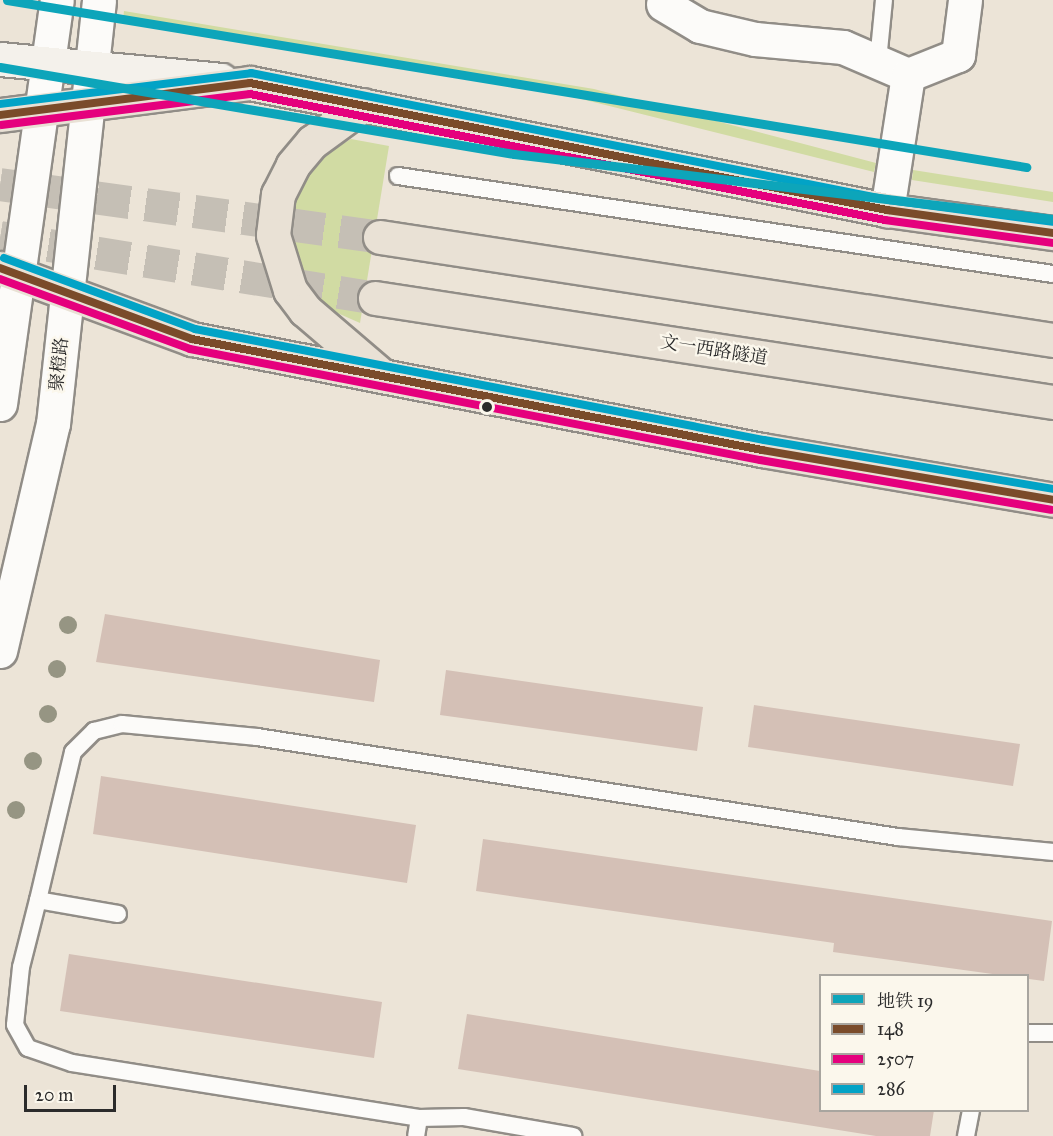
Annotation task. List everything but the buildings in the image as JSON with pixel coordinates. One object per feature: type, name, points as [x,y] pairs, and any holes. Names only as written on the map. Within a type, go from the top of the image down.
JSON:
[{"type":"main road","points":[[0,59],[250,83],[888,210],[1053,233]]},
{"type":"main road","points":[[0,115],[250,83]]},
{"type":"main road","points":[[363,105],[312,142],[292,165],[278,194],[273,235],[290,290],[305,310],[383,376]]},
{"type":"main road","points":[[380,237],[1053,340]]},
{"type":"main road","points":[[9,272],[192,339],[1053,500]]},
{"type":"main road","name":"文一西路隧道","points":[[375,297],[1053,402]]},
{"type":"street","points":[[0,404],[9,272],[41,110],[57,0]]},
{"type":"street","name":"聚橙路","points":[[0,651],[53,424],[99,0]]},
{"type":"street","points":[[662,2],[700,26],[755,39],[843,47],[908,75],[958,55],[965,0]]},
{"type":"street","points":[[888,210],[908,75]]},
{"type":"lane","points":[[878,62],[884,0]]},
{"type":"lane","points":[[398,176],[1053,274]]},
{"type":"lane","points":[[573,1136],[464,1117],[418,1118],[72,1063],[28,1048],[15,1025],[21,967],[73,752],[94,731],[122,724],[257,737],[898,837],[1053,852]]},
{"type":"lane","points":[[38,900],[118,914]]},
{"type":"lane","points":[[1029,1033],[1053,1033]]},
{"type":"lane","points":[[966,1136],[971,1112]]},
{"type":"lane","points":[[416,1136],[418,1118]]},
{"type":"green space","points":[[124,11],[594,89],[876,163],[874,172],[521,84],[123,19]]},
{"type":"green space","points":[[351,139],[389,146],[360,323],[326,308],[297,278],[288,238],[294,187],[320,157]]},
{"type":"green space","points":[[913,170],[1053,192],[1053,202],[912,180]]},
{"type":"tunnel","points":[[0,184],[380,237]]},
{"type":"tunnel","points":[[0,237],[375,298]]},
{"type":"metro line","name":"19","points":[[7,0],[1026,167]]},
{"type":"metro line","name":"19","points":[[0,67],[514,154],[1053,219]]},
{"type":"transit line","name":"286","points":[[0,104],[251,73],[889,200],[1053,222]]},
{"type":"transit line","name":"148","points":[[0,115],[250,83],[887,210],[1053,233]]},
{"type":"transit line","name":"2507","points":[[1,125],[250,94],[885,220],[1052,243]]},
{"type":"transit line","name":"286","points":[[4,258],[195,329],[764,440],[1053,489]]},
{"type":"transit line","name":"148","points":[[0,268],[192,339],[762,450],[1053,500]]},
{"type":"transit line","name":"2507","points":[[0,279],[190,349],[760,460],[1051,510]]}]
